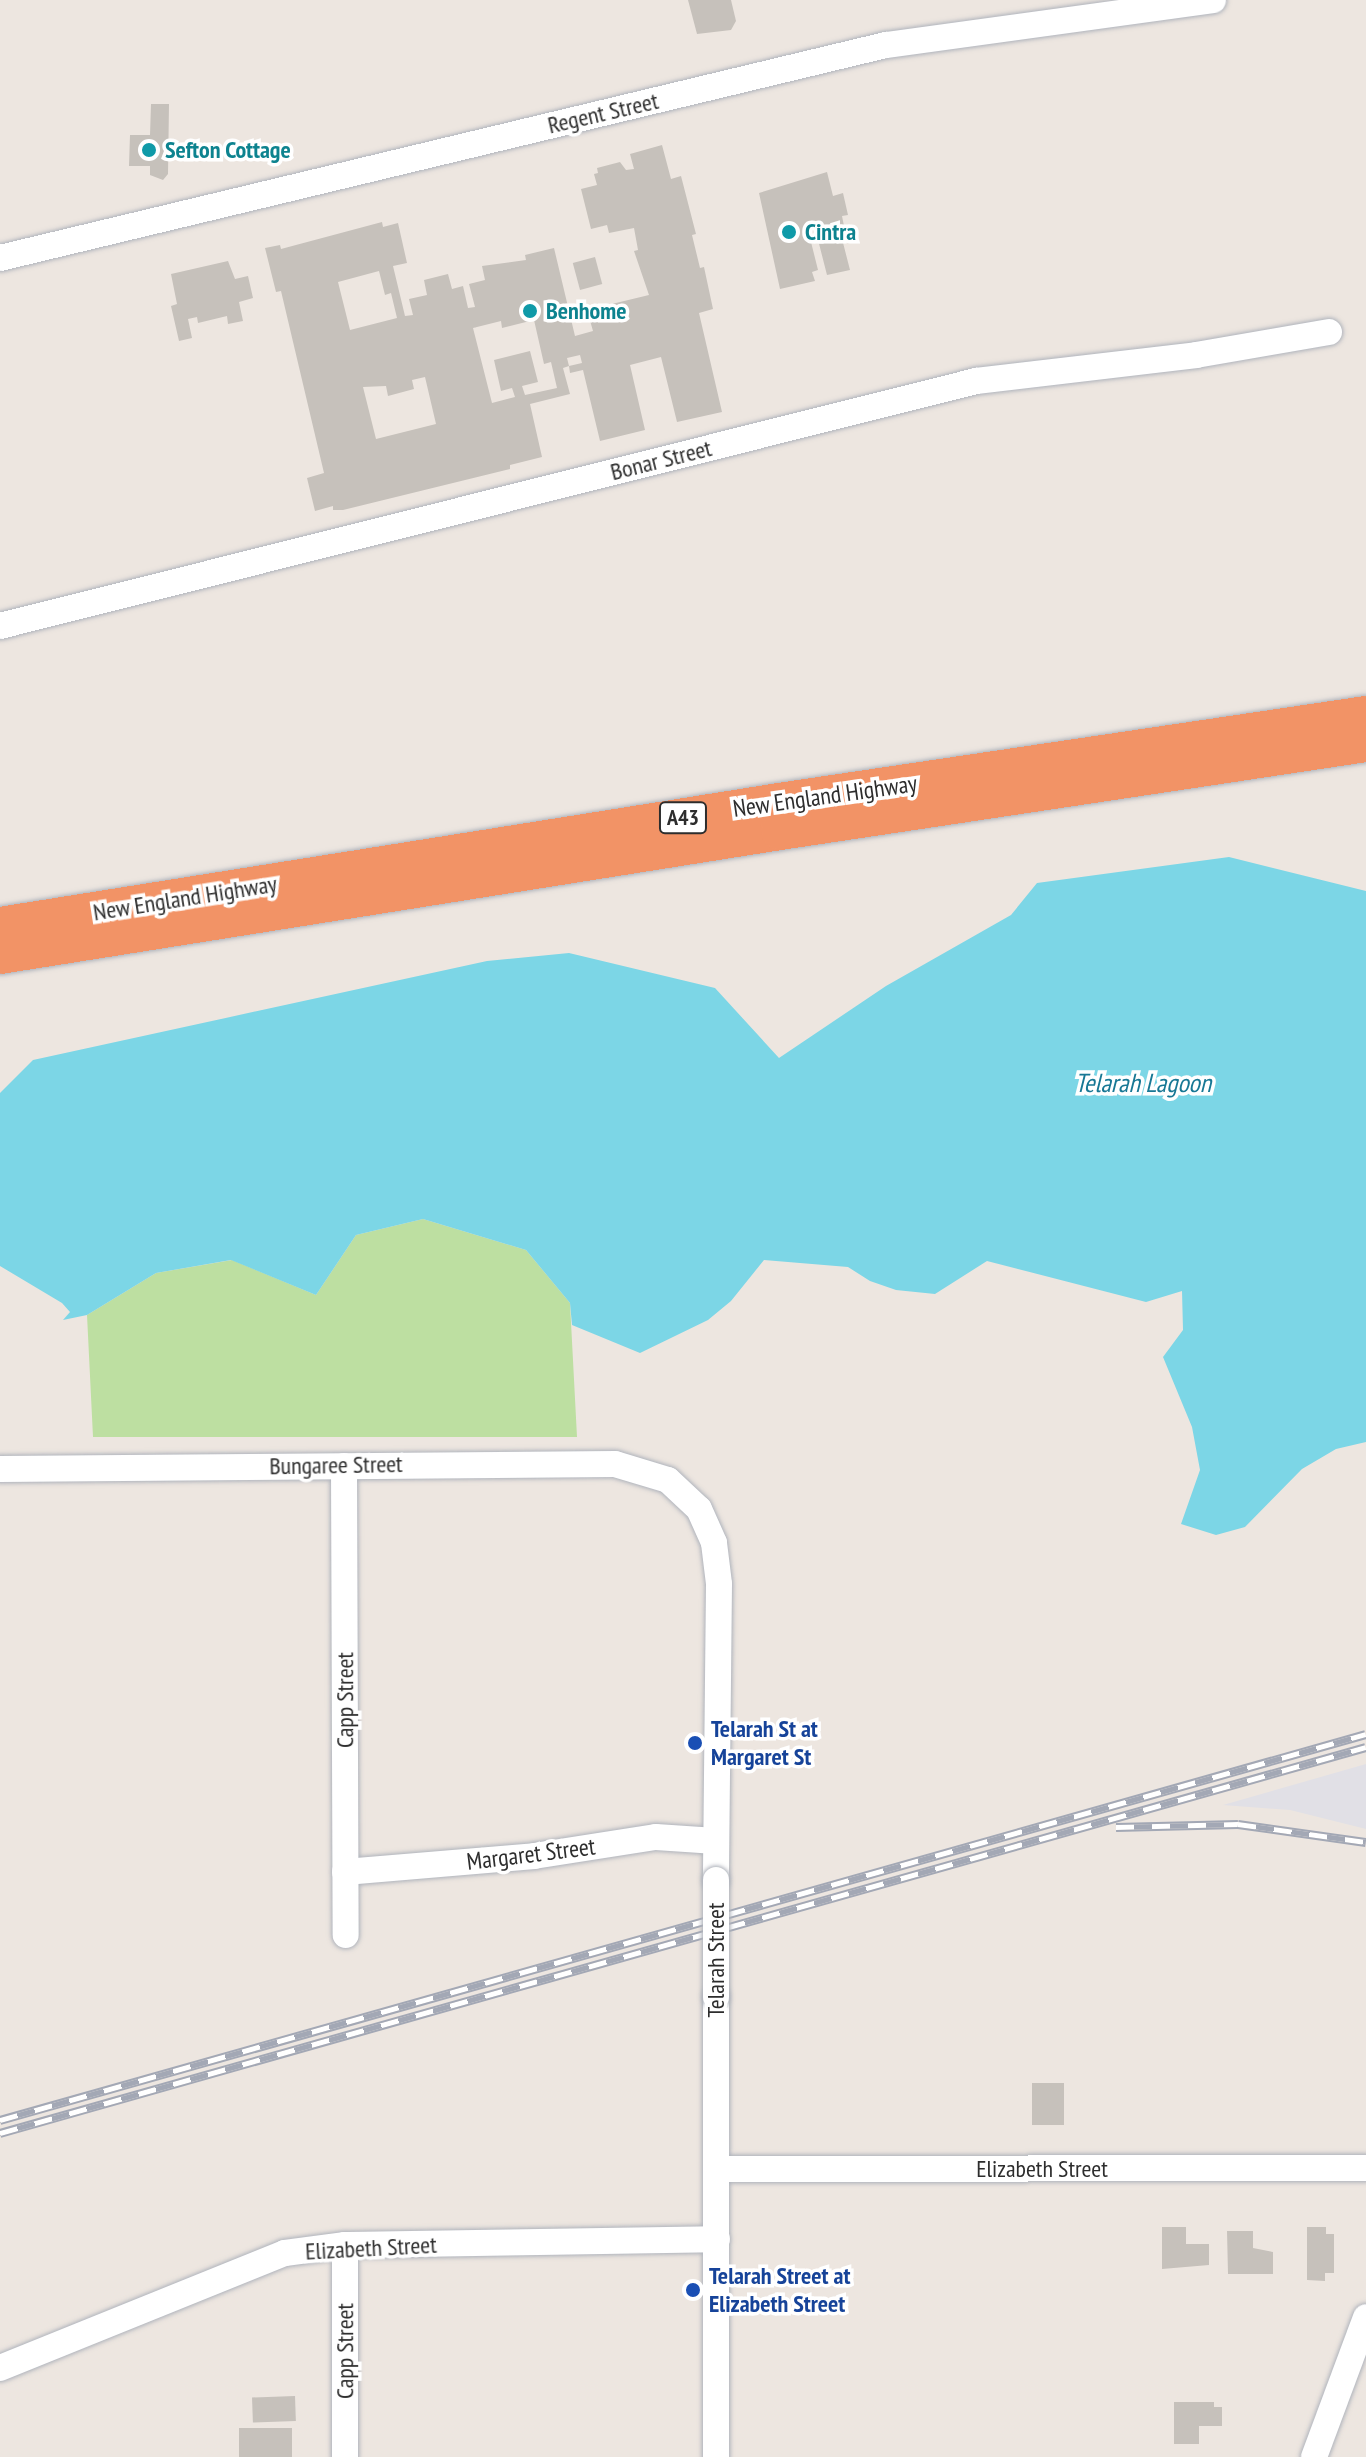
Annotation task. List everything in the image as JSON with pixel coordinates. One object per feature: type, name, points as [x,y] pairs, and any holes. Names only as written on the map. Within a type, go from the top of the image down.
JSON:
[{"type":"highway","name":"New England Highway","points":[[0,926],[779,802],[1366,715]]},
{"type":"highway","name":"New England Highway","points":[[0,955],[780,831],[1366,743]]},
{"type":"street","name":"Regent Street","points":[[0,258],[886,45],[1213,0]]},
{"type":"street","name":"Bonar Street","points":[[0,626],[976,381],[1196,355],[1329,332]]},
{"type":"street","name":"Bungaree Street","points":[[0,1469],[615,1464],[668,1480]]},
{"type":"street","name":"Capp Street","points":[[344,1466],[346,1935]]},
{"type":"street","name":"Telarah Street","points":[[668,1480],[699,1509],[714,1543],[717,1570],[716,2457]]},
{"type":"street","name":"Margaret Street","points":[[345,1872],[534,1856],[656,1837],[716,1841]]},
{"type":"street","name":"Elizabeth Street","points":[[717,2169],[1366,2168]]},
{"type":"street","name":"Elizabeth Street","points":[[0,2368],[285,2253],[345,2245],[717,2239]]},
{"type":"street","name":"Capp Street","points":[[345,2245],[345,2457]]},
{"type":"street","points":[[1314,2457],[1366,2317]]},
{"type":"shaded area","points":[[1366,1764],[1366,1829],[1290,1810],[1223,1805]]},
{"type":"green space","points":[[423,1219],[526,1250],[570,1303],[577,1437],[93,1437],[87,1315],[156,1273],[232,1260],[316,1295],[356,1235]]},
{"type":"water","name":"Telarah Lagoon","points":[[1229,857],[1366,891],[1366,1442],[1336,1449],[1302,1469],[1245,1527],[1216,1535],[1181,1524],[1200,1470],[1192,1427],[1163,1357],[1183,1330],[1182,1291],[1146,1302],[987,1261],[935,1294],[896,1290],[870,1281],[848,1267],[764,1260],[731,1301],[708,1320],[640,1353],[572,1325],[570,1303],[526,1250],[423,1219],[356,1235],[316,1295],[231,1260],[156,1273],[87,1315],[63,1320],[70,1312],[62,1303],[0,1266],[0,1093],[33,1060],[487,961],[569,953],[715,988],[779,1058],[886,986],[1011,915],[1037,883]]},
{"type":"building","points":[[688,0],[731,0],[736,21],[731,30],[697,34]]},
{"type":"building","name":"Sefton Cottage","points":[[151,104],[169,104],[168,174],[163,180],[150,175],[150,166],[129,166],[130,135],[150,135]]},
{"type":"building","points":[[662,145],[671,179],[681,176],[696,234],[692,235],[700,268],[704,267],[713,309],[699,313],[722,412],[677,422],[661,357],[630,365],[645,430],[600,441],[583,370],[570,373],[569,366],[563,368],[570,394],[530,404],[542,457],[510,465],[510,469],[343,510],[333,510],[333,506],[315,511],[307,478],[324,473],[281,291],[276,292],[265,248],[280,245],[281,249],[382,222],[383,227],[398,223],[407,263],[393,266],[405,316],[413,315],[409,299],[427,295],[424,280],[448,274],[452,289],[463,286],[468,308],[475,307],[469,284],[485,280],[482,266],[526,260],[525,255],[554,248],[575,336],[593,331],[587,310],[649,295],[634,251],[638,250],[634,228],[609,233],[607,225],[591,229],[581,189],[597,185],[594,174],[598,173],[597,168],[620,162],[626,170],[634,169],[630,154]],"holes":[[[379,271],[385,295],[391,293],[397,318],[350,330],[338,282]],[[534,320],[544,364],[551,362],[557,388],[525,395],[522,386],[538,382],[530,351],[494,360],[501,391],[512,388],[515,397],[492,403],[473,328],[501,321],[502,328]],[[580,355],[582,363],[569,366],[567,358]],[[425,377],[436,424],[376,439],[363,387],[386,386],[388,396],[414,389],[412,380]]]},
{"type":"building","name":"Cintra","points":[[827,172],[833,196],[843,193],[848,215],[842,216],[844,226],[839,227],[850,270],[827,275],[815,228],[808,230],[818,270],[812,272],[815,281],[780,289],[759,193]]},
{"type":"building","points":[[595,257],[602,284],[580,290],[573,263]]},
{"type":"building","points":[[228,261],[235,279],[248,276],[253,298],[239,302],[243,321],[228,324],[227,316],[198,323],[197,317],[188,319],[192,338],[179,341],[171,306],[177,304],[171,274]]},
{"type":"building","points":[[1032,2083],[1064,2083],[1064,2125],[1032,2125]]},
{"type":"building","points":[[1162,2227],[1186,2227],[1186,2244],[1209,2244],[1209,2265],[1162,2269]]},
{"type":"building","points":[[1307,2227],[1326,2227],[1326,2234],[1334,2234],[1334,2273],[1325,2273],[1325,2281],[1307,2280]]},
{"type":"building","points":[[1227,2231],[1253,2231],[1253,2248],[1273,2252],[1273,2274],[1228,2274]]},
{"type":"building","points":[[295,2396],[296,2421],[253,2422],[252,2398]]},
{"type":"building","points":[[1174,2402],[1214,2402],[1214,2407],[1222,2407],[1222,2426],[1199,2426],[1199,2444],[1174,2444]]},
{"type":"building","points":[[239,2428],[292,2428],[292,2457],[239,2457]]},
{"type":"railway","points":[[0,2120],[1366,1734]]},
{"type":"railway","points":[[0,2133],[1366,1747]]},
{"type":"railway","points":[[1116,1827],[1238,1824],[1366,1842]]},
{"type":"place","name":"Sefton Cottage","points":[[149,150]]},
{"type":"place","name":"Cintra","points":[[789,232]]},
{"type":"place","name":"Benhome","points":[[530,311]]},
{"type":"place","name":"Telarah St at Margaret St","points":[[695,1743]]},
{"type":"place","name":"Telarah Street at Elizabeth Street","points":[[693,2290]]}]
